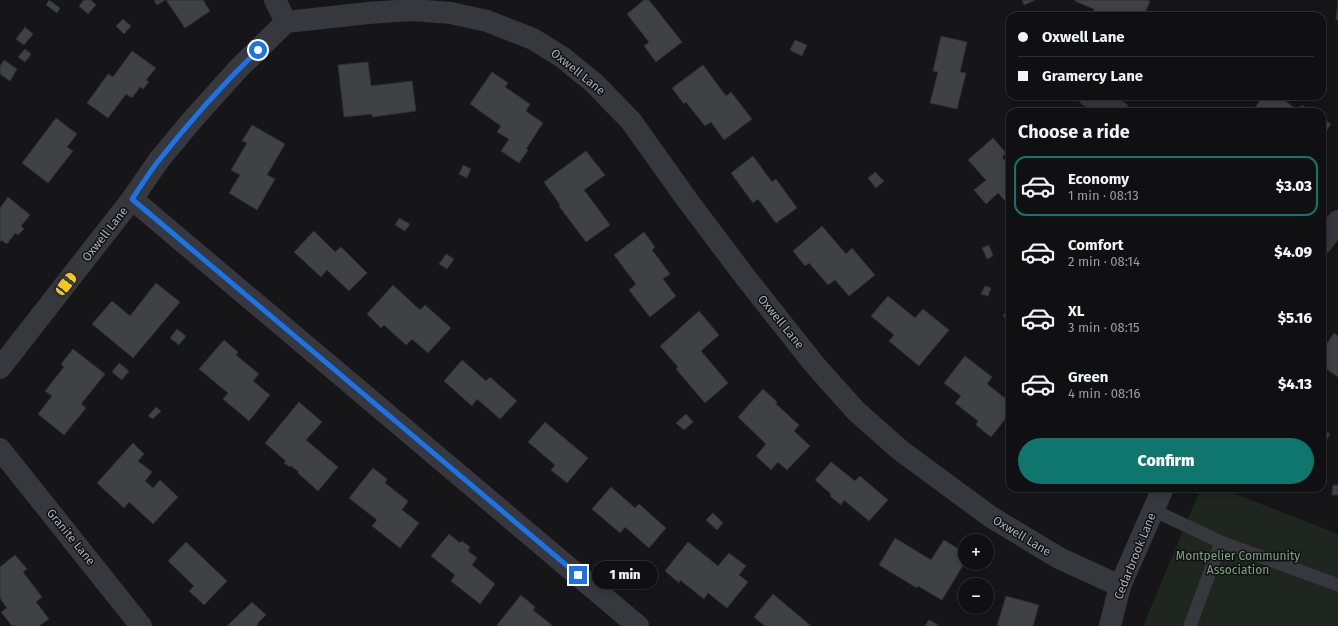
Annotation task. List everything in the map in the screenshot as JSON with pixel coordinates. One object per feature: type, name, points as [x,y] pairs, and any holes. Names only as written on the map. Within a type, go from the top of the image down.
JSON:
[{"type":"street","points":[[275,0],[286,22]]},
{"type":"street","name":"Oxwell Lane","points":[[0,368],[132,199],[159,160],[239,68],[286,22],[368,12],[412,10],[451,12],[487,21],[533,39],[562,56],[594,83],[631,121],[688,201],[746,278],[814,364],[856,411],[900,450],[991,517],[1060,558],[1120,586]]},
{"type":"street","points":[[1096,100],[1112,108]]},
{"type":"street","points":[[132,199],[638,626]]},
{"type":"street","points":[[1327,242],[1338,221]]},
{"type":"street","name":"Granite Lane","points":[[0,449],[141,626]]},
{"type":"street","name":"Cedarbrook Lane","points":[[1110,626],[1120,586],[1161,492]]},
{"type":"lane","points":[[1153,510],[1221,542],[1338,585]]},
{"type":"lane","points":[[1190,626],[1221,542]]},
{"type":"green space","name":"Montpelier Community Association","points":[[1199,492],[1230,492],[1338,534],[1338,626],[1143,626]]},
{"type":"building","points":[[49,0],[60,8],[57,13],[46,5]]},
{"type":"building","points":[[84,0],[91,0],[96,5],[88,14],[79,6]]},
{"type":"building","points":[[154,0],[165,0],[157,5]]},
{"type":"building","points":[[166,0],[203,0],[210,11],[185,28]]},
{"type":"building","points":[[644,0],[649,0],[682,42],[656,62],[644,46],[649,42],[627,14]]},
{"type":"building","points":[[1022,0],[1035,0],[1024,5]]},
{"type":"building","points":[[1338,0],[1338,20],[1336,20]]},
{"type":"building","points":[[1075,1],[1150,1],[1146,12],[1093,12],[1094,9]]},
{"type":"building","points":[[123,19],[131,26],[124,34],[116,26]]},
{"type":"building","points":[[25,27],[33,34],[24,45],[16,39]]},
{"type":"building","points":[[941,36],[967,42],[960,72],[966,73],[957,109],[930,103],[938,72],[933,71]]},
{"type":"building","points":[[795,40],[807,45],[802,56],[790,50]]},
{"type":"building","points":[[25,49],[31,54],[25,62],[18,57]]},
{"type":"building","points":[[132,51],[156,68],[146,80],[149,82],[143,89],[140,87],[132,98],[126,94],[108,118],[87,103],[108,74],[113,77]]},
{"type":"building","points":[[4,60],[17,69],[10,81],[0,74],[0,66]]},
{"type":"building","points":[[368,62],[371,86],[412,81],[416,111],[372,117],[372,114],[344,117],[338,65]]},
{"type":"building","points":[[703,65],[726,96],[731,92],[752,119],[724,140],[711,122],[705,126],[686,102],[684,104],[672,88]]},
{"type":"building","points":[[492,72],[508,83],[505,87],[530,104],[526,111],[543,123],[526,149],[528,150],[519,163],[501,151],[509,139],[497,132],[501,126],[470,104]]},
{"type":"building","points":[[1260,100],[1284,100],[1295,108],[1255,108]]},
{"type":"building","points":[[1302,105],[1307,108],[1300,108]]},
{"type":"building","points":[[56,118],[77,134],[67,147],[73,151],[48,183],[22,163]]},
{"type":"building","points":[[1326,121],[1331,124],[1326,131]]},
{"type":"building","points":[[252,125],[285,144],[267,175],[275,179],[257,210],[229,193],[240,175],[231,170],[247,143],[242,141]]},
{"type":"building","points":[[993,138],[1006,153],[1002,157],[1006,162],[1006,202],[998,193],[986,204],[974,190],[986,180],[968,160]]},
{"type":"building","points":[[586,151],[605,175],[584,190],[610,225],[586,242],[559,206],[560,205],[544,182]]},
{"type":"building","points":[[753,156],[772,182],[776,179],[797,208],[776,223],[758,199],[753,203],[731,173]]},
{"type":"building","points":[[463,165],[471,169],[467,178],[459,174]]},
{"type":"building","points":[[875,172],[884,181],[876,188],[868,178]]},
{"type":"building","points":[[8,197],[30,215],[21,226],[24,229],[18,235],[15,233],[7,244],[1,240],[0,242],[0,208]]},
{"type":"building","points":[[399,218],[410,224],[405,231],[395,225]]},
{"type":"building","points":[[822,226],[846,254],[852,248],[875,275],[849,296],[835,280],[828,285],[809,263],[805,266],[793,251]]},
{"type":"building","points":[[314,231],[335,252],[341,247],[367,273],[349,291],[327,270],[321,277],[294,252]]},
{"type":"building","points":[[644,232],[655,247],[652,250],[670,274],[663,279],[676,296],[650,317],[629,290],[636,284],[614,255]]},
{"type":"building","points":[[989,245],[993,256],[987,259],[982,248]]},
{"type":"building","points":[[446,254],[454,259],[447,269],[439,264]]},
{"type":"building","points":[[156,283],[180,302],[133,358],[92,324],[112,301],[130,316]]},
{"type":"building","points":[[393,285],[420,310],[425,305],[451,328],[428,353],[412,339],[406,345],[384,325],[381,328],[367,314]]},
{"type":"building","points":[[985,286],[991,288],[988,296],[981,294]]},
{"type":"building","points":[[888,296],[915,318],[923,309],[949,330],[919,366],[889,341],[894,335],[871,316]]},
{"type":"building","points":[[699,311],[719,335],[701,351],[728,383],[705,403],[676,369],[678,367],[660,346]]},
{"type":"building","points":[[177,329],[186,336],[179,345],[170,338]]},
{"type":"building","points":[[1334,333],[1338,336],[1338,377],[1326,369],[1326,345]]},
{"type":"building","points":[[224,340],[238,352],[236,355],[259,374],[253,381],[270,395],[249,421],[223,399],[228,393],[199,369]]},
{"type":"building","points":[[73,349],[105,374],[81,404],[86,408],[64,435],[38,414],[52,396],[45,391],[64,367],[61,364]]},
{"type":"building","points":[[965,356],[992,377],[987,384],[1006,399],[1006,418],[991,437],[976,425],[978,421],[955,403],[961,396],[944,383]]},
{"type":"building","points":[[462,360],[486,381],[490,377],[517,401],[500,419],[477,399],[472,406],[444,381]]},
{"type":"building","points":[[119,363],[129,371],[122,380],[112,372]]},
{"type":"building","points":[[763,389],[777,402],[776,404],[799,425],[794,431],[810,446],[787,470],[778,462],[771,470],[756,456],[766,444],[738,417]]},
{"type":"building","points":[[299,402],[322,422],[306,440],[338,467],[318,491],[298,473],[299,472],[284,463],[286,461],[265,443]]},
{"type":"building","points":[[156,407],[161,411],[153,419],[148,416]]},
{"type":"building","points":[[686,414],[693,422],[684,430],[676,423]]},
{"type":"building","points":[[545,422],[588,458],[567,483],[551,470],[555,465],[528,442]]},
{"type":"building","points":[[1326,432],[1330,434],[1326,441]]},
{"type":"building","points":[[133,443],[144,454],[138,461],[152,472],[145,481],[153,488],[160,480],[178,497],[153,524],[129,502],[124,508],[97,483]]},
{"type":"building","points":[[831,462],[855,481],[860,476],[888,500],[869,521],[844,500],[841,505],[815,480]]},
{"type":"building","points":[[373,468],[387,479],[385,483],[408,501],[402,510],[419,523],[400,548],[372,526],[377,520],[349,498]]},
{"type":"building","points":[[1333,485],[1338,485],[1338,495],[1332,495]]},
{"type":"building","points":[[611,487],[635,508],[639,504],[666,528],[649,548],[625,527],[620,533],[592,509]]},
{"type":"building","points":[[713,513],[723,523],[717,530],[706,520]]},
{"type":"building","points":[[449,534],[460,543],[462,541],[470,547],[468,551],[477,558],[472,565],[495,584],[480,604],[451,581],[455,575],[431,556]]},
{"type":"building","points":[[895,538],[931,560],[944,540],[958,549],[958,570],[960,570],[942,600],[918,586],[917,588],[879,565]]},
{"type":"building","points":[[186,542],[227,581],[204,605],[189,591],[194,586],[168,561]]},
{"type":"building","points":[[688,542],[718,566],[729,553],[746,566],[739,575],[748,582],[727,608],[708,593],[704,599],[680,580],[679,583],[665,571]]},
{"type":"building","points":[[15,555],[27,569],[23,572],[42,597],[36,602],[49,619],[39,626],[12,626],[1,612],[7,608],[0,598],[0,567]]},
{"type":"building","points":[[773,594],[811,626],[765,626],[754,617]]},
{"type":"building","points":[[521,595],[535,607],[533,610],[553,626],[498,626],[497,625]]},
{"type":"building","points":[[1006,596],[1039,605],[1033,626],[997,626]]},
{"type":"building","points":[[252,602],[266,615],[257,624],[258,626],[227,626]]},
{"type":"building","points":[[929,620],[938,625],[938,626],[925,626]]},
{"type":"route","points":[[258,50],[239,68],[159,160],[132,199],[578,575]]}]
